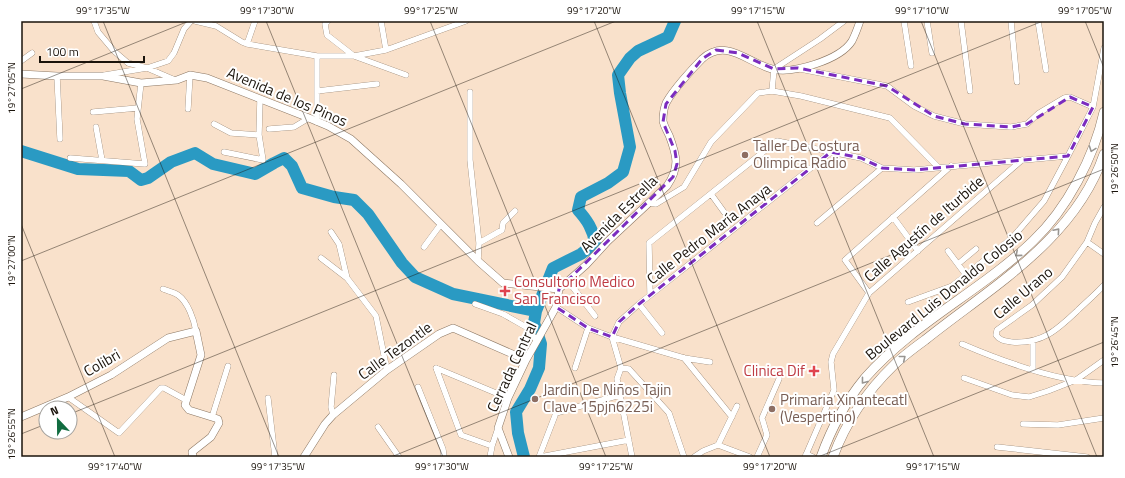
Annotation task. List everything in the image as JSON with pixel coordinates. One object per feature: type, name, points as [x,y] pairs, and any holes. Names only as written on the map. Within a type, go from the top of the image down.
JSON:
[{"type":"highway","name":"Boulevard Luis Donaldo Colosio","points":[[821,457],[826,442],[844,408],[864,379],[878,364],[946,308],[1006,265],[1034,240],[1061,209],[1088,160],[1104,112]]},
{"type":"highway","name":"Boulevard Luis Donaldo Colosio","points":[[833,457],[854,414],[872,388],[895,364],[954,317],[1012,274],[1042,248],[1087,191],[1104,154]]},
{"type":"street","points":[[94,21],[98,32],[114,51],[128,63],[147,68],[177,80]]},
{"type":"street","points":[[21,74],[103,76],[147,68],[168,61],[174,53],[184,29],[191,21]]},
{"type":"street","points":[[196,21],[216,26],[247,44],[317,56],[354,56],[386,50],[463,22]]},
{"type":"street","points":[[247,44],[255,21]]},
{"type":"street","points":[[328,21],[325,24],[327,35],[354,56],[406,75]]},
{"type":"street","points":[[381,21],[386,50]]},
{"type":"street","points":[[772,91],[774,69],[820,39],[844,21]]},
{"type":"street","name":"Avenida Estrella","points":[[558,289],[649,203],[673,177],[677,164],[675,151],[663,122],[666,104],[677,88],[702,59],[716,50],[724,50],[738,53],[765,67],[774,69],[798,68],[818,64],[844,49],[852,41],[860,21]]},
{"type":"street","points":[[904,21],[911,66]]},
{"type":"street","points":[[927,21],[932,53]]},
{"type":"street","points":[[961,21],[970,91]]},
{"type":"street","points":[[1011,21],[1017,82]]},
{"type":"street","points":[[1038,21],[1046,70]]},
{"type":"street","points":[[908,302],[952,286],[1012,238],[1044,201],[1093,106],[1104,48]]},
{"type":"street","points":[[21,60],[32,53]]},
{"type":"street","points":[[317,56],[317,122]]},
{"type":"street","points":[[798,68],[887,86],[914,106],[934,116],[965,124],[1011,126],[1027,124],[1039,113],[1064,98],[1070,97],[1093,106]]},
{"type":"street","points":[[103,76],[141,83],[177,80],[190,75],[188,109]]},
{"type":"street","name":"Avenida de los Pinos","points":[[190,75],[207,78],[260,98],[309,118],[351,139],[401,184],[478,261],[503,283],[558,289]]},
{"type":"street","points":[[57,76],[60,139]]},
{"type":"street","points":[[70,158],[145,164],[137,119],[141,83]]},
{"type":"street","points":[[317,91],[377,84]]},
{"type":"street","points":[[649,203],[656,204],[684,187],[711,142],[758,93],[772,91],[801,96],[890,118],[938,167]]},
{"type":"street","points":[[470,92],[470,160],[479,243],[478,261]]},
{"type":"street","points":[[224,152],[264,160],[259,135],[260,98]]},
{"type":"street","points":[[93,112],[138,108]]},
{"type":"street","points":[[269,129],[294,127],[309,118]]},
{"type":"street","points":[[214,124],[231,133],[259,135]]},
{"type":"street","points":[[96,127],[102,160]]},
{"type":"street","points":[[650,295],[649,243],[777,141],[861,158],[882,168],[914,170],[1068,156]]},
{"type":"street","name":"Calle Pedro María Anaya","points":[[612,337],[619,322],[638,304],[832,152]]},
{"type":"street","name":"Calle Agustín de Iturbide","points":[[806,456],[834,390],[831,362],[833,354],[869,293],[1022,160]]},
{"type":"street","points":[[869,293],[845,260],[951,166]]},
{"type":"street","points":[[817,223],[882,168]]},
{"type":"street","points":[[711,194],[724,212]]},
{"type":"street","name":"Calle Urano","points":[[1033,341],[1003,341],[996,336],[997,330],[1032,305],[1062,277],[1087,242],[1095,223],[1104,208]]},
{"type":"street","points":[[479,243],[502,230],[503,223],[515,211]]},
{"type":"street","points":[[893,217],[918,251]]},
{"type":"street","points":[[424,246],[441,224]]},
{"type":"street","points":[[331,232],[339,244],[347,278]]},
{"type":"street","points":[[1087,242],[1104,254]]},
{"type":"street","points":[[958,264],[976,249]]},
{"type":"street","points":[[948,251],[966,275]]},
{"type":"street","points":[[321,258],[347,278],[376,316],[387,370]]},
{"type":"street","points":[[568,281],[595,316]]},
{"type":"street","points":[[1033,370],[1033,341],[1058,329],[1104,285]]},
{"type":"street","points":[[163,289],[179,296],[187,307],[193,320],[201,355],[185,405],[189,410],[218,419],[219,423],[210,437],[192,452],[193,457]]},
{"type":"street","name":"Cerrada Central","points":[[509,457],[498,428],[508,398],[526,360],[556,307],[558,289]]},
{"type":"street","points":[[475,304],[503,314],[526,327],[537,341]]},
{"type":"street","points":[[638,304],[662,333]]},
{"type":"street","points":[[556,307],[588,328],[612,337],[684,358],[710,362]]},
{"type":"street","name":"Calle Tezontle","points":[[304,457],[333,415],[387,370],[439,334],[453,328],[526,360]]},
{"type":"street","points":[[575,368],[588,328]]},
{"type":"street","name":"Colibri","points":[[21,417],[68,398],[111,375],[168,338],[196,331]]},
{"type":"street","points":[[612,337],[621,368],[617,379],[632,457]]},
{"type":"street","points":[[962,344],[985,354],[1033,370],[1076,380],[1104,383]]},
{"type":"street","points":[[684,358],[732,417]]},
{"type":"street","points":[[964,378],[1012,395],[1029,397],[1048,392],[1076,380],[1104,360]]},
{"type":"street","points":[[212,417],[228,366]]},
{"type":"street","points":[[492,446],[461,434],[436,368],[508,398]]},
{"type":"street","points":[[621,368],[629,369],[669,413],[684,457]]},
{"type":"street","points":[[333,415],[331,407],[334,375]]},
{"type":"street","points":[[757,457],[767,435],[762,418],[779,379]]},
{"type":"street","points":[[418,387],[444,457]]},
{"type":"street","points":[[68,398],[119,433],[161,388],[164,388],[186,400]]},
{"type":"street","points":[[540,457],[556,413],[620,395]]},
{"type":"street","points":[[268,398],[275,457]]},
{"type":"street","points":[[694,457],[703,451],[718,445],[737,406]]},
{"type":"street","points":[[1023,424],[1058,425],[1104,418]]},
{"type":"street","points":[[378,427],[399,457]]},
{"type":"street","points":[[490,457],[498,428]]},
{"type":"street","points":[[540,457],[629,440]]},
{"type":"street","points":[[718,445],[750,457]]},
{"type":"street","points":[[997,447],[1087,457]]},
{"type":"street","points":[[806,456],[813,457]]},
{"type":"highlighted area","points":[[716,50],[738,53],[774,69],[798,68],[887,86],[934,116],[965,124],[1011,127],[1027,124],[1070,97],[1093,107],[1068,156],[914,170],[882,168],[861,158],[831,152],[639,304],[619,322],[612,337],[588,328],[556,307],[559,289],[673,177],[677,164],[675,151],[663,122],[666,104],[702,59]]},
{"type":"waterway","points":[[524,457],[518,433],[516,412],[530,389],[539,368],[541,344],[534,323],[536,311],[553,268],[581,254],[595,243],[593,233],[589,225],[578,210],[581,197],[608,183],[623,172],[630,147],[618,75],[630,58],[638,51],[668,37],[675,21]]},
{"type":"waterway","points":[[21,151],[78,169],[129,171],[141,180],[148,178],[171,162],[195,153],[213,164],[255,174],[284,158],[292,166],[302,188],[334,197],[354,200],[368,214],[402,263],[415,277],[453,294],[536,311]]},
{"type":"place","name":"Taller De Costura Olimpica Radio","points":[[745,155]]},
{"type":"place","name":"Consultorio Medico San Francisco","points":[[505,291]]},
{"type":"place","name":"Clinica Dif","points":[[814,371]]},
{"type":"place","name":"Jardin De Niños Tajin Clave 15pjn6225i","points":[[535,399]]},
{"type":"place","name":"Primaria Xinantecatl (Vespertino)","points":[[772,409]]}]
